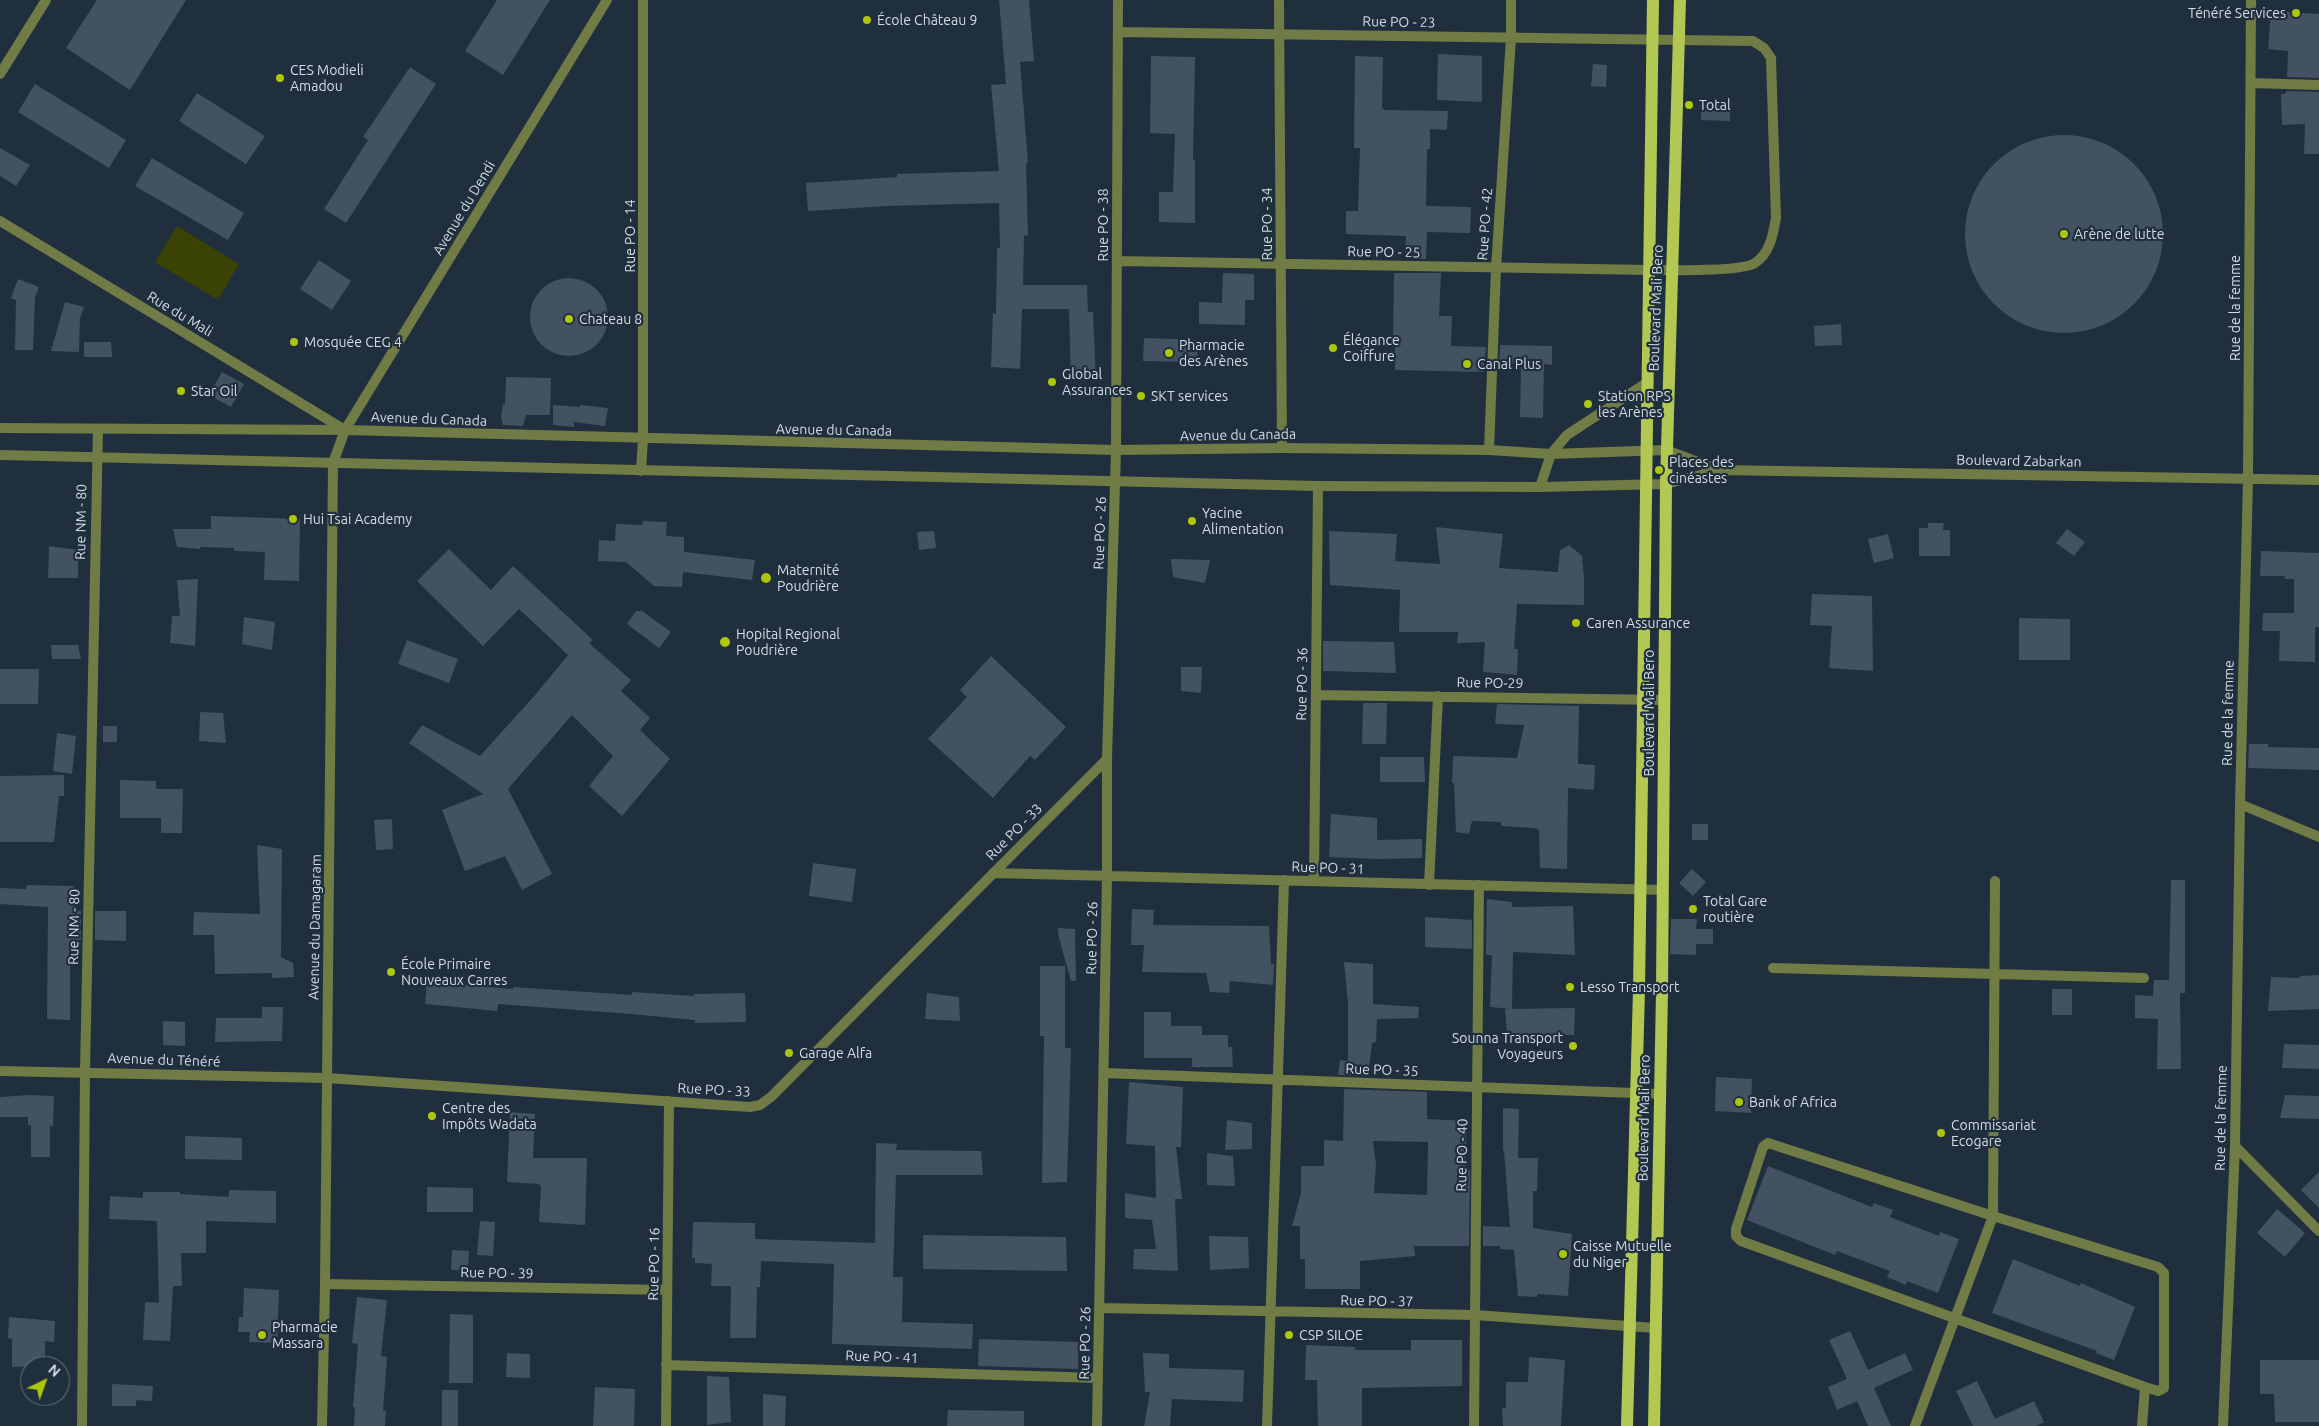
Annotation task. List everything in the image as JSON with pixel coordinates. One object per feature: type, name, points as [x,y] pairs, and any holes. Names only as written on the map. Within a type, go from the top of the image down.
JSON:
[{"type":"main road","name":"Boulevard Mali Bero","points":[[1627,1426],[1639,990],[1653,0]]},
{"type":"main road","name":"Boulevard Mali Bero","points":[[1654,1426],[1662,991],[1666,450],[1680,0]]},
{"type":"main road","points":[[1639,990],[1662,991]]},
{"type":"street","points":[[0,74],[46,0]]},
{"type":"street","name":"Avenue du Dendi","points":[[345,430],[607,0]]},
{"type":"street","name":"Rue PO - 14","points":[[641,471],[644,439],[643,0]]},
{"type":"street","name":"Rue PO - 38","points":[[1116,450],[1118,0]]},
{"type":"street","name":"Rue PO - 34","points":[[1279,0],[1282,448]]},
{"type":"street","name":"Rue PO - 42","points":[[1489,450],[1496,268],[1511,38],[1511,0]]},
{"type":"street","name":"Rue de la femme","points":[[2223,1426],[2235,1146],[2240,804],[2248,479],[2251,0]]},
{"type":"street","name":"Rue PO - 23","points":[[1118,32],[1753,41],[1764,48],[1770,58],[1776,218],[1773,236],[1766,252],[1754,264],[1735,268],[1673,270]]},
{"type":"street","points":[[2250,83],[2319,85]]},
{"type":"street","name":"Rue du Mali","points":[[0,221],[345,430]]},
{"type":"street","name":"Rue PO - 25","points":[[1117,261],[1673,270]]},
{"type":"street","points":[[1540,487],[1551,454],[1567,435],[1581,424],[1648,382]]},
{"type":"street","name":"Avenue du Canada","points":[[0,428],[345,430],[1116,450],[1282,448],[1489,450],[1551,454],[1666,450]]},
{"type":"street","name":"Rue NM - 80","points":[[82,1426],[85,1071],[98,429]]},
{"type":"street","name":"Avenue du Damagaram","points":[[322,1426],[333,463],[345,430]]},
{"type":"street","name":"Rue PO - 26","points":[[1097,1426],[1108,876],[1107,759],[1116,450]]},
{"type":"street","name":"Boulevard Zabarkan","points":[[1666,450],[1719,470]]},
{"type":"street","points":[[0,455],[1115,483],[1540,487],[1666,484]]},
{"type":"street","name":"Boulevard Zabarkan","points":[[1666,484],[1719,470],[2319,480]]},
{"type":"street","name":"Rue PO - 36","points":[[1314,881],[1318,486]]},
{"type":"street","name":"Rue PO-29","points":[[1316,695],[1664,700]]},
{"type":"street","points":[[1429,885],[1438,696]]},
{"type":"street","name":"Rue PO - 33","points":[[327,1078],[669,1102],[750,1107],[760,1105],[772,1097],[1107,759]]},
{"type":"street","points":[[2240,804],[2319,837]]},
{"type":"street","name":"Rue PO - 31","points":[[993,873],[1663,890]]},
{"type":"street","points":[[1267,1426],[1284,880]]},
{"type":"street","points":[[1914,1426],[1956,1319],[1993,1216],[1995,881]]},
{"type":"street","name":"Rue PO - 40","points":[[1474,1426],[1479,885]]},
{"type":"street","points":[[1773,968],[2144,978]]},
{"type":"street","name":"Avenue du Ténéré","points":[[0,1071],[85,1071],[327,1078]]},
{"type":"street","name":"Rue PO - 35","points":[[1104,1073],[1660,1094]]},
{"type":"street","name":"Rue PO - 16","points":[[666,1426],[669,1102]]},
{"type":"street","points":[[1768,1143],[1774,1143],[1993,1216],[2162,1270],[2164,1273],[2164,1388],[2158,1392],[1740,1241],[1736,1236],[1736,1229],[1764,1147],[1768,1143]]},
{"type":"street","points":[[2235,1146],[2319,1232]]},
{"type":"street","name":"Rue PO - 39","points":[[325,1284],[667,1290]]},
{"type":"street","name":"Rue PO - 37","points":[[1099,1308],[1474,1316],[1655,1328]]},
{"type":"street","name":"Rue PO - 41","points":[[666,1365],[1098,1378]]},
{"type":"street","points":[[2142,1426],[2144,1387]]},
{"type":"green space","points":[[177,226],[239,264],[218,300],[155,262]]},
{"type":"building","points":[[97,0],[186,0],[130,90],[66,48]]},
{"type":"building","points":[[497,0],[550,0],[503,75],[465,51]]},
{"type":"building","points":[[999,0],[1029,0],[1034,61],[1020,62],[1028,163],[1026,163],[1028,235],[1024,236],[1023,285],[1087,285],[1088,312],[1093,312],[1096,380],[1071,381],[1069,309],[1022,309],[1020,369],[991,367],[993,313],[996,314],[997,248],[1000,248],[999,203],[887,206],[808,211],[806,183],[897,177],[897,174],[999,171],[991,85],[1006,84]]},
{"type":"building","points":[[2271,11],[2319,14],[2319,78],[2287,77],[2288,51],[2268,49]]},
{"type":"building","points":[[1438,54],[1482,56],[1482,102],[1437,100]]},
{"type":"building","points":[[1151,56],[1195,57],[1193,160],[1195,160],[1195,223],[1159,222],[1159,192],[1173,192],[1175,134],[1150,133]]},
{"type":"building","points":[[1355,56],[1383,57],[1382,108],[1385,110],[1448,111],[1447,130],[1430,129],[1430,149],[1427,149],[1426,206],[1471,207],[1470,233],[1427,232],[1426,259],[1405,259],[1406,236],[1346,234],[1346,211],[1358,211],[1360,148],[1354,148]]},
{"type":"building","points":[[1593,64],[1607,65],[1606,87],[1591,86]]},
{"type":"building","points":[[410,67],[436,84],[346,223],[324,209],[368,140],[363,137]]},
{"type":"building","points":[[35,84],[126,140],[109,168],[18,112]]},
{"type":"building","points":[[2286,91],[2319,92],[2319,154],[2304,154],[2305,124],[2282,125],[2281,94],[2285,94]]},
{"type":"building","points":[[197,93],[265,136],[246,164],[179,121]]},
{"type":"building","points":[[1701,104],[1730,105],[1730,121],[1701,120]]},
{"type":"building","name":"Arène de lutte","points":[[2054,135],[2074,135],[2083,136],[2111,146],[2127,157],[2141,171],[2156,196],[2162,215],[2162,253],[2152,281],[2141,297],[2127,311],[2111,322],[2093,329],[2074,333],[2054,333],[2045,332],[2017,322],[2001,311],[1987,297],[1976,281],[1969,263],[1965,244],[1965,224],[1966,215],[1976,187],[1987,171],[2001,157],[2017,146],[2035,139]]},
{"type":"building","points":[[0,148],[30,165],[16,186],[0,176]]},
{"type":"building","points":[[152,158],[244,213],[228,240],[135,186]]},
{"type":"building","points":[[319,260],[351,281],[332,310],[300,289]]},
{"type":"building","points":[[1223,273],[1254,274],[1254,300],[1245,300],[1245,325],[1199,324],[1199,302],[1222,303]]},
{"type":"building","points":[[1394,273],[1441,273],[1439,316],[1452,316],[1451,346],[1486,347],[1483,372],[1395,370],[1395,339],[1393,339]]},
{"type":"building","name":"Chateau 8","points":[[569,278],[584,281],[596,290],[605,302],[608,317],[605,332],[596,344],[584,353],[569,356],[554,353],[542,344],[533,332],[530,317],[533,302],[542,290],[554,281]]},
{"type":"building","points":[[18,279],[39,287],[35,297],[33,350],[15,350],[16,300],[11,298]]},
{"type":"building","points":[[65,302],[84,307],[80,318],[79,352],[51,351]]},
{"type":"building","points":[[1841,324],[1842,345],[1815,346],[1814,326]]},
{"type":"building","points":[[1144,338],[1198,340],[1197,362],[1143,361]]},
{"type":"building","points":[[84,342],[111,342],[112,357],[84,357]]},
{"type":"building","points":[[1500,345],[1552,346],[1552,365],[1544,364],[1543,418],[1520,417],[1521,364],[1499,363]]},
{"type":"building","points":[[222,372],[244,384],[231,407],[209,395]]},
{"type":"building","points":[[506,377],[551,378],[550,415],[526,415],[523,426],[503,425],[501,417],[503,404],[505,404]]},
{"type":"building","points":[[553,405],[608,408],[605,426],[574,422],[574,427],[553,425]]},
{"type":"building","points":[[211,516],[300,519],[299,581],[264,580],[265,552],[234,551],[234,548],[200,547],[200,549],[177,547],[173,529],[211,529]]},
{"type":"building","points":[[643,521],[667,522],[666,536],[684,537],[684,552],[755,560],[752,580],[683,572],[682,587],[654,586],[626,562],[598,561],[599,540],[615,541],[616,524],[642,525]]},
{"type":"building","points":[[1928,523],[1944,523],[1943,530],[1950,530],[1950,556],[1919,556],[1919,528],[1928,528]]},
{"type":"building","points":[[1436,527],[1503,534],[1499,568],[1558,572],[1560,550],[1569,545],[1582,556],[1584,605],[1517,604],[1514,649],[1518,649],[1517,675],[1483,672],[1485,642],[1457,643],[1458,632],[1399,632],[1400,590],[1330,585],[1329,531],[1397,534],[1395,561],[1440,564]]},
{"type":"building","points":[[2067,529],[2085,542],[2074,556],[2056,543]]},
{"type":"building","points":[[934,531],[936,548],[919,550],[917,532]]},
{"type":"building","points":[[1888,534],[1894,558],[1874,563],[1868,539]]},
{"type":"building","points":[[49,546],[78,550],[78,578],[48,578]]},
{"type":"building","points":[[449,549],[491,590],[513,566],[593,640],[589,643],[631,680],[621,691],[650,718],[640,730],[670,759],[622,816],[589,786],[613,756],[572,715],[508,789],[552,874],[522,890],[505,856],[465,871],[442,810],[483,794],[409,743],[422,725],[480,756],[568,655],[519,609],[483,646],[417,581]]},
{"type":"building","points":[[2261,551],[2319,553],[2319,627],[2315,627],[2315,662],[2279,661],[2280,631],[2262,631],[2263,613],[2294,613],[2294,579],[2285,579],[2285,576],[2260,576]]},
{"type":"building","points":[[1171,559],[1210,560],[1205,583],[1173,577]]},
{"type":"building","points":[[198,579],[195,646],[170,643],[172,616],[180,616],[177,580]]},
{"type":"building","points":[[1812,594],[1872,596],[1873,671],[1829,668],[1832,626],[1810,625]]},
{"type":"building","points":[[636,611],[642,611],[671,632],[659,648],[627,624]]},
{"type":"building","points":[[244,617],[275,622],[272,650],[242,644]]},
{"type":"building","points":[[2019,618],[2070,619],[2070,660],[2019,660]]},
{"type":"building","points":[[407,640],[458,659],[449,683],[398,664]]},
{"type":"building","points":[[1323,641],[1394,642],[1396,673],[1323,671]]},
{"type":"building","points":[[51,645],[78,645],[81,659],[52,659]]},
{"type":"building","points":[[991,656],[1066,727],[1035,760],[1030,756],[993,798],[928,739],[967,697],[960,690]]},
{"type":"building","points":[[1181,667],[1202,667],[1201,693],[1181,691]]},
{"type":"building","points":[[0,669],[39,669],[38,704],[0,704]]},
{"type":"building","points":[[1363,703],[1387,703],[1386,744],[1362,744]]},
{"type":"building","points":[[1497,704],[1579,706],[1578,764],[1595,765],[1594,790],[1568,788],[1567,869],[1540,868],[1539,830],[1535,828],[1501,826],[1501,822],[1472,821],[1469,834],[1456,832],[1454,783],[1452,783],[1453,756],[1517,758],[1524,725],[1495,724]]},
{"type":"building","points":[[200,712],[223,713],[226,743],[199,741]]},
{"type":"building","points":[[103,726],[117,726],[117,742],[103,742]]},
{"type":"building","points":[[57,733],[76,736],[72,774],[53,771]]},
{"type":"building","points":[[2249,744],[2268,744],[2268,747],[2319,748],[2319,770],[2248,768]]},
{"type":"building","points":[[1380,757],[1424,757],[1425,782],[1380,782]]},
{"type":"building","points":[[64,775],[64,796],[59,796],[54,842],[0,842],[0,776]]},
{"type":"building","points":[[120,780],[156,781],[156,789],[183,789],[182,833],[161,833],[161,818],[120,818]]},
{"type":"building","points":[[1331,814],[1377,818],[1377,840],[1422,839],[1422,858],[1329,857]]},
{"type":"building","points":[[392,819],[393,849],[376,850],[374,820]]},
{"type":"building","points":[[1692,824],[1708,824],[1708,840],[1692,840]]},
{"type":"building","points":[[257,845],[282,849],[281,957],[293,963],[294,977],[272,978],[272,973],[215,974],[214,935],[193,935],[194,912],[260,914]]},
{"type":"building","points":[[813,863],[856,869],[852,902],[809,896]]},
{"type":"building","points":[[1692,869],[1706,882],[1693,896],[1679,883]]},
{"type":"building","points":[[2171,880],[2185,880],[2185,993],[2180,993],[2181,1069],[2157,1069],[2158,1019],[2135,1018],[2135,995],[2153,996],[2154,980],[2169,980]]},
{"type":"building","points":[[27,885],[74,886],[74,911],[81,911],[81,940],[70,940],[70,1020],[47,1019],[48,907],[0,904],[0,888],[26,889]]},
{"type":"building","points":[[1487,899],[1512,902],[1512,907],[1573,906],[1575,955],[1513,952],[1512,1009],[1490,1007],[1492,955],[1486,955]]},
{"type":"building","points":[[1132,909],[1154,910],[1153,925],[1269,926],[1271,964],[1274,964],[1273,985],[1230,981],[1229,993],[1210,992],[1206,973],[1142,972],[1144,945],[1131,945]]},
{"type":"building","points":[[95,911],[126,911],[126,941],[95,940]]},
{"type":"building","points":[[1425,917],[1472,920],[1472,949],[1425,947]]},
{"type":"building","points":[[1671,919],[1697,919],[1696,929],[1713,929],[1713,944],[1696,944],[1696,955],[1670,954]]},
{"type":"building","points":[[1058,928],[1075,929],[1076,981],[1071,981]]},
{"type":"building","points":[[1344,962],[1373,964],[1373,1004],[1419,1007],[1418,1018],[1377,1019],[1376,1042],[1372,1043],[1368,1076],[1338,1075],[1340,1060],[1348,1061],[1348,1003]]},
{"type":"building","points":[[1040,966],[1065,966],[1065,1048],[1071,1048],[1067,1182],[1042,1183],[1044,1036],[1040,1036]]},
{"type":"building","points":[[2319,975],[2319,1009],[2268,1011],[2271,977],[2299,978],[2300,976]]},
{"type":"building","points":[[427,982],[513,989],[513,987],[632,995],[632,992],[694,996],[694,994],[745,993],[746,1022],[695,1023],[695,1020],[498,1004],[497,1011],[425,1004]]},
{"type":"building","points":[[2052,989],[2072,989],[2072,1015],[2052,1015]]},
{"type":"building","points":[[927,993],[959,997],[960,1021],[925,1019]]},
{"type":"building","points":[[262,1007],[283,1007],[282,1041],[215,1042],[216,1018],[262,1018]]},
{"type":"building","points":[[1575,1008],[1574,1035],[1507,1034],[1505,1009]]},
{"type":"building","points":[[1144,1012],[1171,1012],[1171,1026],[1202,1026],[1202,1035],[1228,1035],[1228,1047],[1232,1047],[1233,1067],[1192,1067],[1192,1058],[1144,1058]]},
{"type":"building","points":[[163,1021],[185,1022],[185,1046],[163,1045]]},
{"type":"building","points":[[2284,1044],[2319,1045],[2319,1069],[2282,1068]]},
{"type":"building","points":[[1716,1077],[1752,1079],[1751,1113],[1715,1111]]},
{"type":"building","points":[[1129,1082],[1183,1087],[1181,1147],[1176,1147],[1182,1199],[1175,1199],[1178,1271],[1133,1269],[1134,1249],[1156,1249],[1152,1220],[1125,1218],[1125,1193],[1156,1198],[1155,1146],[1126,1144]]},
{"type":"building","points":[[1344,1089],[1427,1092],[1427,1119],[1467,1121],[1465,1169],[1470,1170],[1469,1246],[1414,1246],[1415,1256],[1360,1261],[1360,1289],[1305,1289],[1305,1259],[1300,1259],[1300,1226],[1292,1226],[1301,1193],[1301,1166],[1324,1166],[1324,1140],[1343,1141]],"holes":[[[1373,1141],[1428,1142],[1427,1195],[1374,1193],[1376,1164]]]},
{"type":"building","points":[[2285,1095],[2319,1096],[2319,1119],[2280,1118]]},
{"type":"building","points":[[54,1096],[53,1126],[50,1126],[50,1157],[31,1157],[31,1125],[28,1125],[28,1117],[0,1117],[0,1097]]},
{"type":"building","points":[[1503,1108],[1519,1109],[1518,1158],[1538,1158],[1537,1191],[1533,1191],[1533,1228],[1572,1234],[1568,1296],[1537,1294],[1537,1297],[1518,1296],[1514,1250],[1500,1249],[1500,1246],[1483,1246],[1483,1226],[1510,1227],[1503,1151]]},
{"type":"building","points":[[510,1112],[535,1114],[533,1158],[587,1158],[585,1225],[539,1222],[541,1187],[539,1184],[507,1182]]},
{"type":"building","points":[[1227,1120],[1252,1123],[1252,1149],[1225,1150]]},
{"type":"building","points":[[185,1136],[242,1138],[242,1160],[185,1159]]},
{"type":"building","points":[[876,1143],[897,1144],[896,1150],[981,1151],[983,1175],[896,1175],[893,1277],[903,1277],[902,1322],[973,1324],[972,1349],[832,1344],[834,1264],[761,1261],[760,1287],[757,1287],[756,1338],[730,1338],[731,1286],[711,1286],[712,1264],[695,1263],[695,1258],[692,1258],[693,1222],[755,1223],[755,1239],[875,1243]]},
{"type":"building","points":[[1207,1153],[1233,1156],[1235,1186],[1207,1185]]},
{"type":"building","points":[[1768,1166],[1872,1207],[1874,1203],[1893,1210],[1890,1217],[1939,1236],[1940,1232],[1959,1239],[1938,1293],[1907,1281],[1906,1285],[1887,1277],[1890,1271],[1837,1251],[1835,1255],[1747,1220]]},
{"type":"building","points":[[2319,1172],[2319,1208],[2301,1190]]},
{"type":"building","points":[[427,1187],[473,1188],[473,1212],[427,1212]]},
{"type":"building","points":[[229,1190],[276,1191],[276,1223],[206,1221],[206,1253],[181,1253],[182,1286],[173,1286],[170,1341],[143,1340],[145,1302],[159,1303],[157,1221],[109,1219],[110,1196],[143,1198],[143,1192],[180,1192],[180,1194],[229,1197]]},
{"type":"building","points":[[2277,1209],[2305,1233],[2285,1257],[2257,1233]]},
{"type":"building","points":[[480,1221],[495,1222],[493,1256],[477,1255]]},
{"type":"building","points":[[923,1235],[1066,1237],[1067,1271],[923,1269]]},
{"type":"building","points":[[1209,1236],[1248,1237],[1249,1268],[1210,1270]]},
{"type":"building","points":[[452,1250],[469,1251],[468,1270],[451,1270]]},
{"type":"building","points":[[2013,1259],[2080,1286],[2081,1283],[2135,1307],[2114,1360],[2096,1353],[2097,1351],[1992,1313]]},
{"type":"building","points":[[244,1288],[279,1290],[277,1343],[249,1342],[250,1332],[238,1332],[239,1317],[243,1317]]},
{"type":"building","points":[[357,1297],[387,1300],[381,1356],[387,1357],[383,1411],[386,1411],[385,1426],[354,1426],[355,1407],[353,1407],[358,1344],[352,1343]]},
{"type":"building","points":[[450,1314],[473,1315],[473,1383],[449,1383]]},
{"type":"building","points":[[9,1317],[55,1321],[54,1342],[45,1341],[45,1356],[20,1356],[20,1367],[12,1367],[12,1339],[8,1338]]},
{"type":"building","points":[[1850,1331],[1868,1370],[1905,1353],[1913,1370],[1874,1388],[1891,1426],[1868,1426],[1857,1401],[1837,1410],[1828,1387],[1847,1379],[1829,1340]]},
{"type":"building","points":[[979,1339],[1078,1342],[1078,1369],[978,1366]]},
{"type":"building","points":[[1411,1340],[1462,1340],[1462,1386],[1362,1388],[1362,1426],[1318,1426],[1317,1380],[1305,1380],[1306,1345],[1355,1347],[1355,1350],[1411,1350]]},
{"type":"building","points":[[507,1353],[530,1354],[530,1378],[506,1377]]},
{"type":"building","points":[[1143,1353],[1169,1354],[1169,1368],[1244,1370],[1243,1402],[1172,1399],[1170,1426],[1144,1426],[1150,1392],[1145,1392]]},
{"type":"building","points":[[1529,1357],[1565,1360],[1561,1426],[1503,1426],[1502,1408],[1506,1408],[1506,1382],[1528,1382]]},
{"type":"building","points":[[2260,1360],[2319,1360],[2319,1422],[2275,1422],[2274,1394],[2260,1394]]},
{"type":"building","points":[[707,1376],[729,1377],[731,1422],[707,1425]]},
{"type":"building","points":[[1977,1381],[1995,1419],[2034,1401],[2044,1422],[2036,1426],[1973,1426],[1956,1391]]},
{"type":"building","points":[[112,1384],[153,1386],[152,1401],[136,1400],[136,1406],[112,1406]]},
{"type":"building","points":[[595,1387],[635,1389],[634,1426],[593,1426]]},
{"type":"building","points":[[442,1390],[458,1390],[458,1426],[442,1426]]},
{"type":"building","points":[[763,1394],[786,1396],[785,1426],[763,1426]]},
{"type":"building","points":[[948,1410],[1024,1411],[1024,1426],[947,1426]]},
{"type":"place","name":"Ténéré Services","points":[[2296,13]]},
{"type":"place","name":"École Château 9","points":[[867,20]]},
{"type":"place","name":"CES Modieli Amadou","points":[[280,78]]},
{"type":"place","name":"Total","points":[[1689,105]]},
{"type":"place","name":"Arène de lutte","points":[[2064,234]]},
{"type":"place","name":"Chateau 8","points":[[569,319]]},
{"type":"place","name":"Mosquée CEG 4","points":[[294,342]]},
{"type":"place","name":"Élégance Coiffure","points":[[1333,348]]},
{"type":"place","name":"Pharmacie des Arènes","points":[[1169,353]]},
{"type":"place","name":"Canal Plus","points":[[1467,364]]},
{"type":"place","name":"Global Assurances","points":[[1052,382]]},
{"type":"place","name":"Star Oil","points":[[181,391]]},
{"type":"place","name":"SKT services","points":[[1141,396]]},
{"type":"place","name":"Station RPS les Arènes","points":[[1588,404]]},
{"type":"place","name":"Places des cinéastes","points":[[1659,470]]},
{"type":"place","name":"Hui Tsai Academy","points":[[293,519]]},
{"type":"place","name":"Yacine Alimentation","points":[[1192,521]]},
{"type":"place","name":"Maternité Poudrière","points":[[766,578]]},
{"type":"place","name":"Caren Assurance","points":[[1576,623]]},
{"type":"place","name":"Hopital Regional Poudrière","points":[[725,642]]},
{"type":"place","name":"Total Gare routière","points":[[1693,909]]},
{"type":"place","name":"École Primaire Nouveaux Carres","points":[[391,972]]},
{"type":"place","name":"Lesso Transport","points":[[1570,987]]},
{"type":"place","name":"Sounna Transport Voyageurs","points":[[1573,1046]]},
{"type":"place","name":"Garage Alfa","points":[[789,1053]]},
{"type":"place","name":"Bank of Africa","points":[[1739,1102]]},
{"type":"place","name":"Centre des Impôts Wadata","points":[[432,1116]]},
{"type":"place","name":"Commissariat Ecogare","points":[[1941,1133]]},
{"type":"place","name":"Caisse Mutuelle du Niger","points":[[1563,1254]]},
{"type":"place","name":"Pharmacie Massara","points":[[262,1335]]},
{"type":"place","name":"CSP SILOE","points":[[1289,1335]]}]
